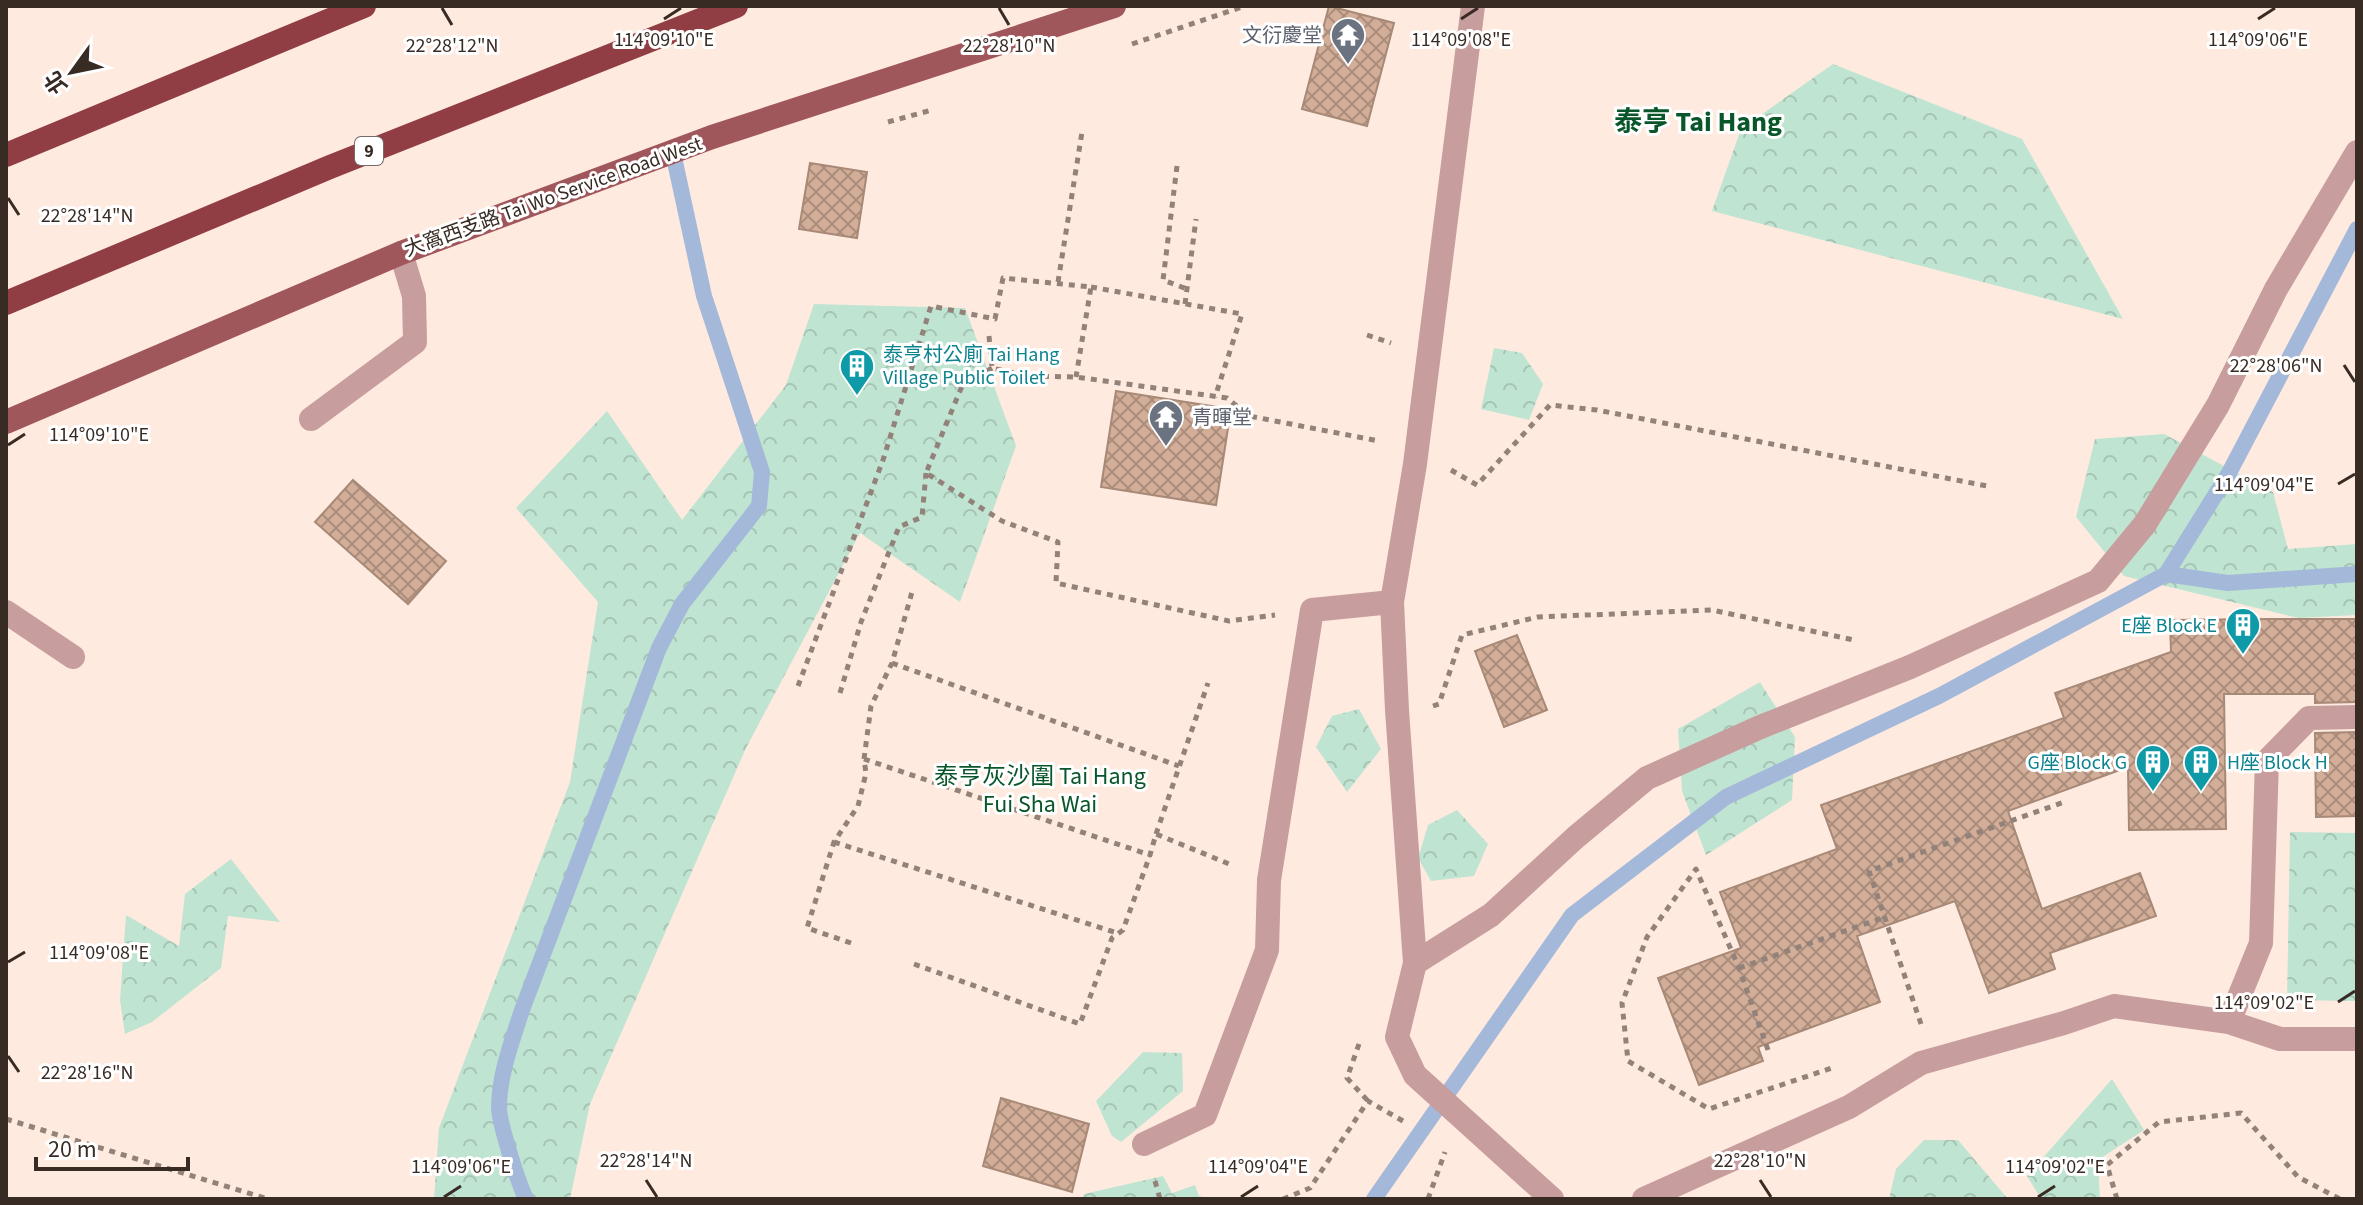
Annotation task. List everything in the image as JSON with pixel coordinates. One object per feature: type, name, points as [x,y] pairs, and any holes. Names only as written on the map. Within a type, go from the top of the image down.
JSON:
[{"type":"highway","points":[[6,155],[364,6]]},
{"type":"highway","name":"9","points":[[6,303],[330,167],[736,6]]},
{"type":"main road","name":"大窩西支路 Tai Wo Service Road West","points":[[6,422],[401,253],[712,137],[1114,6]]},
{"type":"street","points":[[1473,6],[1415,464],[1392,602],[1415,963],[1397,1037],[1415,1075],[1552,1199]]},
{"type":"street","points":[[1415,963],[1491,915],[1576,837],[1647,778],[1758,728],[1910,667],[2098,581],[2145,524],[2218,405],[2276,289],[2357,152]]},
{"type":"street","points":[[311,419],[415,342],[414,296],[401,253]]},
{"type":"street","points":[[1144,1144],[1205,1115],[1267,950],[1269,880],[1312,610],[1392,602]]},
{"type":"street","points":[[6,612],[73,657]]},
{"type":"street","points":[[2229,1022],[2261,943],[2267,761],[2309,718],[2357,717]]},
{"type":"street","points":[[1644,1199],[1849,1107],[1921,1063],[2114,1006],[2229,1022],[2280,1039],[2357,1039]]},
{"type":"path","points":[[1128,45],[1245,6]]},
{"type":"path","points":[[883,122],[895,122],[938,108]]},
{"type":"path","points":[[1058,282],[1082,132]]},
{"type":"path","points":[[1177,166],[1163,280],[1187,289]]},
{"type":"path","points":[[1185,304],[1196,219]]},
{"type":"path","points":[[798,686],[883,460],[931,306],[995,319],[1003,278],[1058,282],[1242,314],[1215,397]]},
{"type":"path","points":[[1076,377],[1091,287]]},
{"type":"path","points":[[989,336],[992,368]]},
{"type":"path","points":[[840,693],[861,622],[899,527],[922,517],[926,473],[962,386],[992,368],[1028,376],[1076,377],[1227,398],[1249,416],[1388,442]]},
{"type":"path","points":[[1415,464],[1452,470],[1477,485],[1550,405],[1597,410],[1987,486]]},
{"type":"path","points":[[926,473],[1002,521],[1058,542],[1056,583],[1229,621],[1312,610]]},
{"type":"path","points":[[851,943],[807,928],[834,842],[858,806],[866,773],[864,759],[871,706],[892,663],[912,592]]},
{"type":"path","points":[[1397,710],[1424,709],[1439,704],[1462,635],[1538,617],[1712,610],[1854,640]]},
{"type":"path","points":[[892,663],[1179,766]]},
{"type":"path","points":[[914,964],[1080,1024],[1112,938],[1123,930],[1208,683]]},
{"type":"path","points":[[864,759],[1150,855]]},
{"type":"path","points":[[1934,1059],[1869,871],[2067,801]]},
{"type":"path","points":[[1156,834],[1269,880]]},
{"type":"path","points":[[834,842],[1118,933]]},
{"type":"path","points":[[1768,1050],[1739,968],[1696,869],[1647,937],[1622,1003],[1628,1061],[1709,1109],[1839,1066]]},
{"type":"path","points":[[1739,968],[1885,917]]},
{"type":"path","points":[[1283,1199],[1310,1188],[1368,1101],[1387,1111]]},
{"type":"path","points":[[2117,1199],[2107,1165],[2159,1122],[2241,1113],[2298,1177],[2340,1199]]},
{"type":"path","points":[[6,1119],[268,1199]]},
{"type":"path","points":[[1428,1199],[1446,1149]]},
{"type":"green space","points":[[1833,64],[2022,139],[2123,319],[1712,211],[1741,129]]},
{"type":"green space","points":[[814,304],[965,308],[1016,446],[960,602],[860,533],[746,748],[590,1104],[570,1199],[434,1199],[439,1128],[570,782],[598,602],[516,508],[607,411],[682,520],[786,385]]},
{"type":"green space","points":[[1494,348],[1522,353],[1543,384],[1529,420],[1481,409]]},
{"type":"green space","points":[[2164,434],[2273,492],[2288,549],[2357,544],[2357,615],[2298,618],[2124,576],[2076,517],[2095,439]]},
{"type":"green space","points":[[1760,682],[1795,737],[1792,800],[1706,855],[1682,791],[1678,729]]},
{"type":"green space","points":[[1359,709],[1381,749],[1347,792],[1316,747],[1332,716]]},
{"type":"green space","points":[[1457,810],[1488,844],[1474,876],[1431,881],[1418,858],[1428,825]]},
{"type":"green space","points":[[2290,832],[2357,833],[2357,1001],[2287,1000]]},
{"type":"green space","points":[[231,859],[280,922],[228,916],[221,968],[152,1022],[125,1034],[120,1000],[126,915],[179,946],[185,894]]},
{"type":"green space","points":[[1143,1052],[1182,1053],[1183,1091],[1121,1142],[1112,1136],[1096,1101]]},
{"type":"green space","points":[[2112,1079],[2144,1130],[2098,1160],[2100,1199],[2041,1199],[2027,1176]]},
{"type":"green space","points":[[1924,1140],[1958,1140],[2008,1199],[1889,1199],[1896,1169]]},
{"type":"green space","points":[[1163,1176],[1172,1193],[1195,1185],[1199,1196],[1210,1199],[1082,1199],[1084,1194]]},
{"type":"building","name":"文衍慶堂","points":[[1329,6],[1394,23],[1367,126],[1302,109]]},
{"type":"building","points":[[810,163],[867,172],[857,238],[799,229]]},
{"type":"building","points":[[1116,391],[1231,409],[1216,505],[1101,487]]},
{"type":"building","points":[[353,480],[446,561],[408,604],[315,522]]},
{"type":"building","points":[[2357,619],[2357,702],[2315,703],[2315,694],[2224,694],[2226,829],[2129,830],[2128,767],[2008,811],[2042,909],[2140,873],[2156,916],[2050,953],[2055,969],[1989,993],[1955,901],[1857,936],[1880,1002],[1758,1047],[1763,1061],[1699,1085],[1658,978],[1741,948],[1720,892],[1837,849],[1821,805],[2064,718],[2055,693],[2171,652],[2170,620]]},
{"type":"building","points":[[1517,635],[1547,710],[1504,727],[1475,651]]},
{"type":"building","points":[[2357,732],[2357,816],[2316,817],[2315,733]]},
{"type":"building","points":[[1001,1098],[1089,1124],[1072,1192],[983,1166]]},
{"type":"waterway","points":[[526,1199],[510,1154],[499,1108],[504,1071],[522,1010],[659,648],[682,604],[759,506],[762,472],[704,296],[672,148]]},
{"type":"waterway","points":[[1374,1199],[1572,915],[1726,797],[1939,696],[2166,574],[2229,473],[2357,229]]},
{"type":"waterway","points":[[2166,574],[2228,583],[2357,574]]},
{"type":"place","name":"文衍慶堂","points":[[1348,66]]},
{"type":"place","name":"泰亨村公廁 Tai Hang Village Public Toilet","points":[[857,397]]},
{"type":"place","name":"青暉堂","points":[[1166,448]]},
{"type":"place","name":"E座 Block E","points":[[2243,656]]},
{"type":"place","name":"G座 Block G","points":[[2153,793]]},
{"type":"place","name":"H座 Block H","points":[[2201,793]]},
{"type":"district","name":"泰亨 Tai Hang","points":[[1698,121]]},
{"type":"district","name":"泰亨灰沙圍 Tai Hang Fui Sha Wai","points":[[1040,790]]}]
